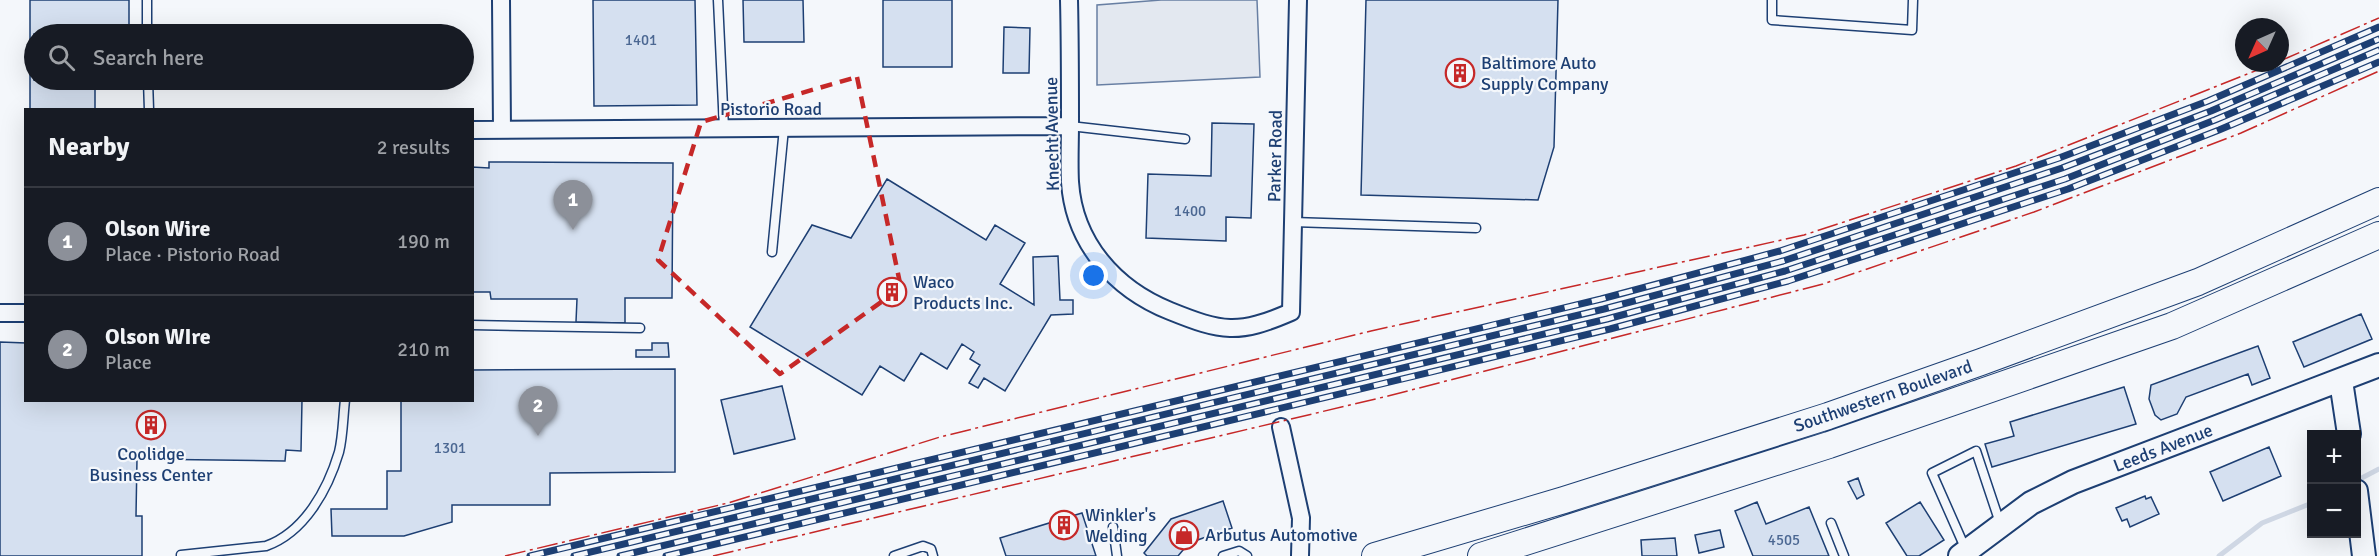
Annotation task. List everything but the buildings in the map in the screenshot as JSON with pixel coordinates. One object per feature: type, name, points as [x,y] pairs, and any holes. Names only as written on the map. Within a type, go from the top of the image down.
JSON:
[{"type":"main road","name":"Southwestern Boulevard","points":[[1375,556],[1586,493],[1828,416],[1970,366],[2198,282],[2379,201]]},
{"type":"main road","name":"Southwestern Boulevard","points":[[1481,556],[1829,445],[2172,326],[2379,235]]},
{"type":"street","points":[[501,0],[502,130]]},
{"type":"street","name":"Knecht Avenue","points":[[1069,0],[1070,184],[1076,218],[1104,268],[1126,289],[1149,303],[1224,330],[1266,322],[1291,312]]},
{"type":"street","name":"Parker Road","points":[[1291,312],[1298,0]]},
{"type":"street","name":"Pistorio Road","points":[[474,130],[1070,126]]},
{"type":"street","points":[[0,313],[24,314]]},
{"type":"street","name":"Leeds Avenue","points":[[1963,553],[2031,503],[2073,482],[2379,365]]},
{"type":"street","points":[[2341,381],[2348,430]]},
{"type":"street","points":[[1281,427],[1301,519],[1300,556]]},
{"type":"street","points":[[2361,532],[2364,556]]},
{"type":"lane","points":[[147,0],[147,24]]},
{"type":"lane","points":[[718,0],[724,128]]},
{"type":"lane","points":[[1772,0],[1772,20],[1912,30],[1913,0]]},
{"type":"lane","points":[[148,90],[149,108]]},
{"type":"lane","points":[[1070,126],[1185,139]]},
{"type":"lane","points":[[772,252],[784,128]]},
{"type":"lane","points":[[1293,222],[1476,228]]},
{"type":"lane","points":[[474,325],[640,328]]},
{"type":"lane","points":[[181,555],[267,546],[276,543],[300,524],[324,492],[340,450],[345,402]]},
{"type":"lane","points":[[1963,553],[1932,473],[1976,451],[2001,524]]},
{"type":"lane","points":[[1831,523],[1844,556]]},
{"type":"lane","points":[[1113,527],[1117,556]]},
{"type":"lane","points":[[894,556],[923,546],[931,549],[933,556]]},
{"type":"lane","points":[[1223,556],[1239,550],[1247,556]]},
{"type":"highlighted area","points":[[857,77],[901,288],[780,374],[658,260],[701,122]]},
{"type":"shaded area","points":[[1161,0],[1257,0],[1260,77],[1097,85],[1097,5]]},
{"type":"waterway","points":[[2361,478],[2379,469]]},
{"type":"waterway","points":[[2219,556],[2262,523],[2307,505]]},
{"type":"railway","points":[[530,556],[1601,299],[1780,251],[2059,158],[2208,101],[2379,27]]},
{"type":"railway","points":[[574,556],[1604,309],[1783,261],[2062,168],[2211,111],[2379,39]]},
{"type":"railway","points":[[620,556],[1607,319],[1785,271],[2065,179],[2215,120],[2379,50]]},
{"type":"railway","points":[[666,556],[1610,329],[1788,281],[2068,189],[2219,130],[2379,62]]},
{"type":"power","points":[[2289,57],[2379,18]]},
{"type":"power","points":[[713,556],[1388,396],[1823,284],[2034,212],[2241,133],[2379,71]]},
{"type":"power","points":[[505,556],[728,503],[940,437],[1371,331],[1804,235],[2016,166],[2252,72]]},
{"type":"place","name":"Baltimore Auto Supply Company","points":[[1460,73]]},
{"type":"place","name":"Olson Wire","points":[[573,230]]},
{"type":"place","name":"Waco Products Inc.","points":[[892,292]]},
{"type":"place","name":"Coolidge Business Center","points":[[151,425]]},
{"type":"place","name":"Olson WIre","points":[[538,436]]},
{"type":"place","name":"Winkler's Welding","points":[[1064,525]]},
{"type":"place","name":"Arbutus Automotive","points":[[1184,535]]}]
